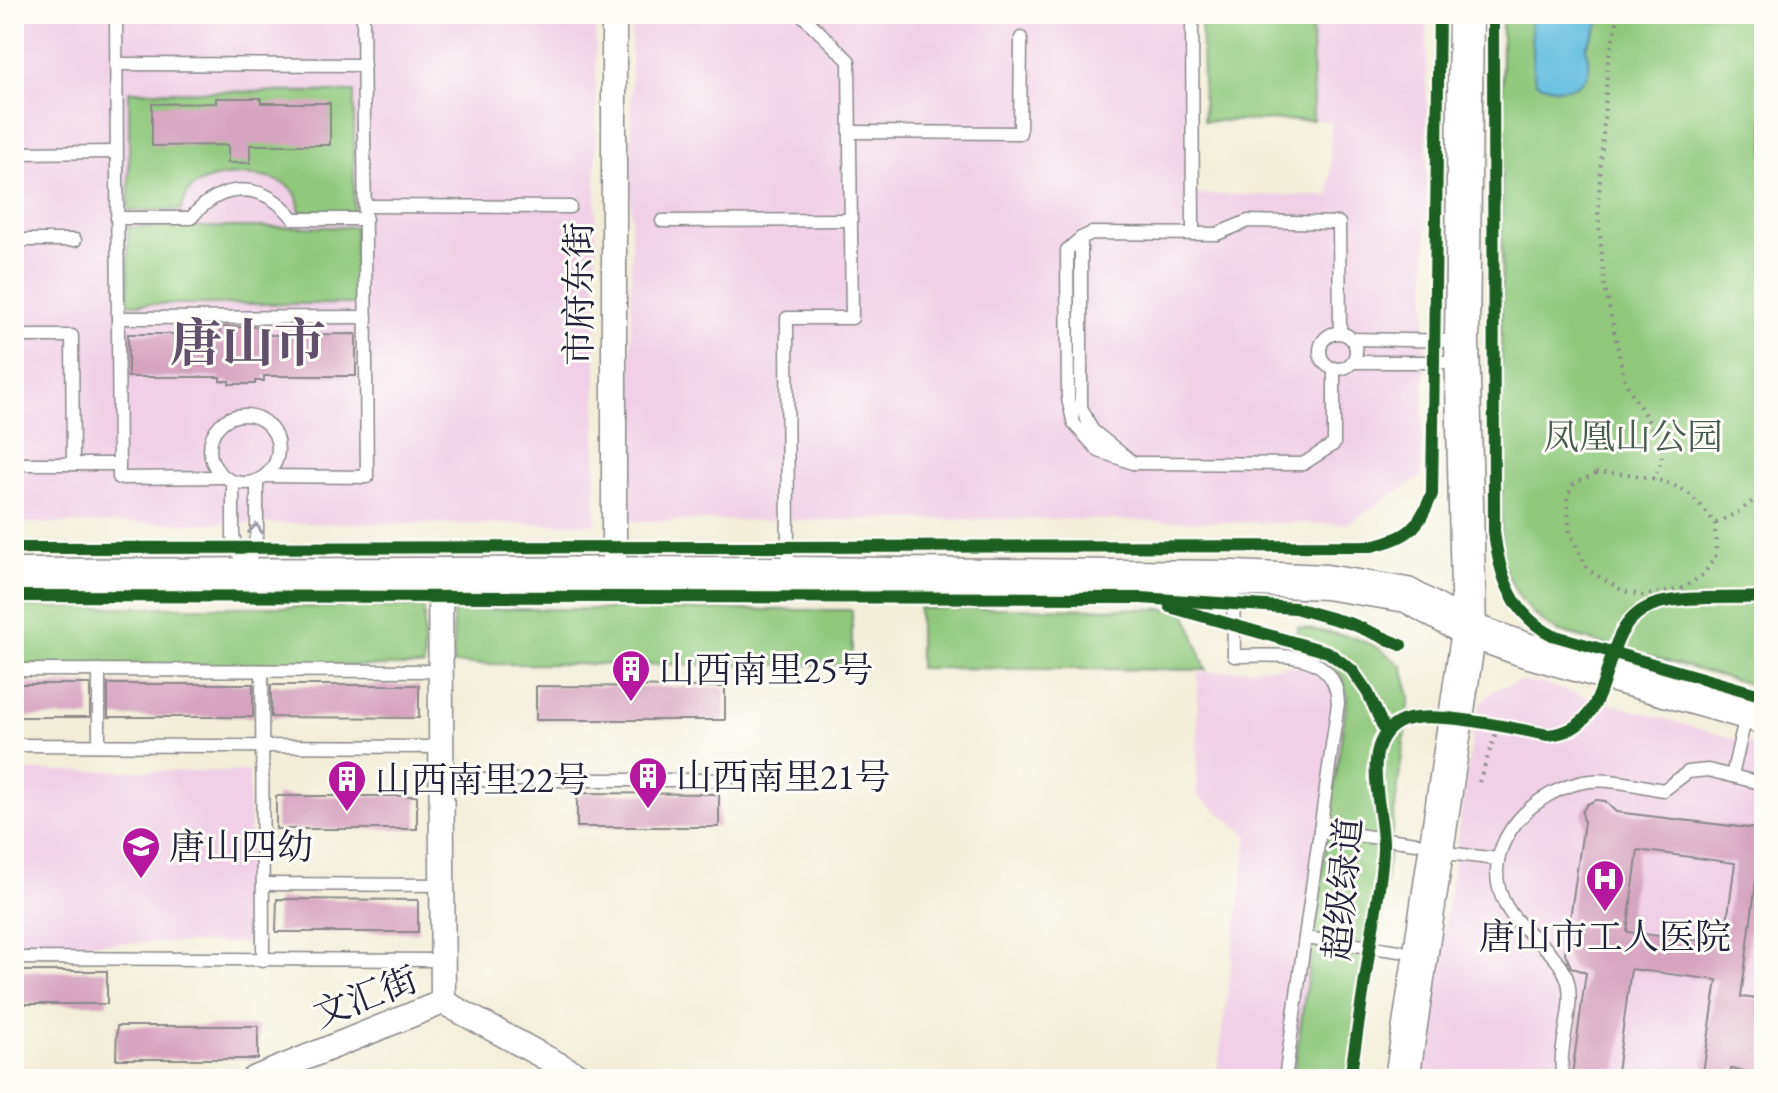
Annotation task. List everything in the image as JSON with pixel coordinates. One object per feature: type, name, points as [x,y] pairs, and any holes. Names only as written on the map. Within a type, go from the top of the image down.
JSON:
[{"type":"street","name":"市府东街","points":[[614,14],[614,575]]},
{"type":"street","points":[[1402,1079],[1426,848],[1438,681],[1469,630],[1462,352],[1466,14]]},
{"type":"street","points":[[14,576],[788,574],[1233,578],[1326,582],[1407,595],[1469,630],[1526,650],[1755,714]]},
{"type":"street","points":[[440,575],[443,1002]]},
{"type":"street","points":[[1381,1079],[1400,951],[1426,848]]},
{"type":"street","name":"文汇街","points":[[253,1079],[443,1002],[585,1079]]},
{"type":"lane","points":[[116,14],[119,478],[228,480],[241,484],[261,479],[367,477],[363,14]]},
{"type":"lane","points":[[788,574],[787,318],[852,318],[849,61],[801,14]]},
{"type":"lane","points":[[1192,14],[1193,234]]},
{"type":"lane","points":[[850,132],[1020,133],[1021,38]]},
{"type":"lane","points":[[116,64],[364,65]]},
{"type":"lane","points":[[14,153],[116,152]]},
{"type":"lane","points":[[117,218],[191,218],[205,202],[228,191],[256,192],[281,202],[294,219],[366,213],[570,207]]},
{"type":"lane","points":[[662,221],[851,220]]},
{"type":"lane","points":[[1334,368],[1334,444],[1303,464],[1133,463],[1099,451],[1074,424],[1068,399],[1067,250],[1092,233],[1217,234],[1248,221],[1339,223],[1340,332]]},
{"type":"lane","points":[[14,240],[75,240]]},
{"type":"lane","points":[[118,318],[366,317]]},
{"type":"lane","points":[[1340,332],[1352,339],[1462,352],[1352,362],[1344,368],[1334,368],[1323,362],[1319,351],[1328,335],[1340,332]]},
{"type":"lane","points":[[14,336],[72,336],[73,464]]},
{"type":"lane","points":[[1352,339],[1356,351],[1352,362]]},
{"type":"lane","points":[[244,415],[264,421],[277,438],[278,459],[261,479],[257,534],[245,575],[233,536],[228,480],[211,460],[211,439],[224,422],[244,415]]},
{"type":"lane","points":[[14,464],[119,464]]},
{"type":"lane","points":[[1233,578],[1234,656],[1307,659],[1332,675],[1337,690],[1338,703],[1285,1079]]},
{"type":"lane","points":[[14,670],[440,671]]},
{"type":"lane","points":[[99,670],[99,745]]},
{"type":"lane","points":[[262,671],[263,960]]},
{"type":"lane","points":[[1732,776],[1755,714]]},
{"type":"lane","points":[[14,745],[441,747]]},
{"type":"lane","points":[[1563,1079],[1561,1059],[1569,991],[1566,977],[1557,961],[1518,924],[1505,904],[1498,882],[1498,859],[1504,838],[1539,800],[1578,783],[1601,780],[1664,790],[1688,772],[1708,770],[1764,784]]},
{"type":"lane","points":[[441,780],[728,780]]},
{"type":"lane","points":[[1320,830],[1498,859]]},
{"type":"lane","points":[[263,884],[442,885]]},
{"type":"lane","points":[[1305,938],[1400,951]]},
{"type":"lane","points":[[14,958],[441,960]]},
{"type":"path","points":[[1618,16],[1608,59],[1598,210],[1604,283],[1625,382],[1661,442],[1662,460],[1654,479]]},
{"type":"path","points":[[1596,473],[1628,474],[1654,479],[1688,493],[1715,523],[1716,555],[1704,574],[1683,588],[1644,596],[1623,591],[1588,570],[1570,533],[1567,496],[1574,484],[1596,473]]},
{"type":"path","points":[[1715,523],[1740,511],[1764,492]]},
{"type":"path","points":[[1641,613],[1650,606],[1686,601]]},
{"type":"path","points":[[1479,782],[1505,728],[1483,724]]},
{"type":"shaded area","points":[[14,14],[596,14],[596,524],[14,523]]},
{"type":"shaded area","points":[[631,14],[1183,14],[1186,194],[1330,196],[1331,121],[1313,120],[1312,14],[1427,14],[1426,330],[1421,477],[1347,524],[1039,519],[631,521]]},
{"type":"shaded area","points":[[1327,663],[1342,677],[1347,697],[1293,1079],[1216,1079],[1248,835],[1197,795],[1198,673]]},
{"type":"shaded area","name":"唐山市工人医院","points":[[1518,682],[1542,684],[1764,747],[1764,1079],[1422,1079],[1472,737],[1480,703],[1495,689]]},
{"type":"shaded area","name":"唐山四幼","points":[[14,771],[249,771],[250,943],[14,943]]},
{"type":"green space","points":[[1201,14],[1312,14],[1313,120],[1204,121]]},
{"type":"green space","name":"凤凰山公园","points":[[1502,14],[1764,14],[1764,688],[1560,632],[1530,610],[1505,569],[1501,557]]},
{"type":"green space","points":[[129,91],[354,92],[354,212],[300,212],[296,195],[287,185],[259,176],[242,175],[225,176],[197,185],[188,192],[181,210],[129,211]]},
{"type":"green space","points":[[128,227],[355,227],[355,304],[128,304]]},
{"type":"green space","points":[[14,607],[424,607],[424,666],[14,665]]},
{"type":"green space","points":[[919,608],[1185,609],[1206,670],[919,668]]},
{"type":"green space","points":[[453,609],[852,610],[852,665],[453,664]]},
{"type":"green space","points":[[1298,627],[1353,637],[1377,647],[1402,666],[1410,697],[1358,1079],[1293,1079],[1347,697],[1342,676],[1327,663],[1294,644]]},
{"type":"water","points":[[1530,14],[1601,14],[1586,47],[1588,73],[1579,84],[1557,88],[1536,82]]},
{"type":"building","points":[[216,98],[261,98],[261,103],[330,103],[330,145],[250,145],[250,163],[228,163],[228,145],[152,146],[152,104],[216,103]]},
{"type":"building","points":[[220,327],[264,327],[264,335],[356,334],[356,376],[264,376],[264,381],[255,381],[255,384],[229,384],[229,381],[220,381],[220,377],[128,377],[128,334],[220,334]]},
{"type":"building","points":[[14,684],[90,684],[90,717],[14,717]]},
{"type":"building","points":[[108,684],[253,684],[253,717],[108,717]]},
{"type":"building","points":[[271,685],[419,685],[419,718],[271,717]]},
{"type":"building","name":"山西南里25号","points":[[536,686],[725,687],[725,720],[536,720]]},
{"type":"building","name":"山西南里21号","points":[[577,793],[719,794],[719,827],[577,827]]},
{"type":"building","name":"山西南里22号","points":[[276,796],[417,796],[417,829],[276,829]]},
{"type":"building","points":[[1596,800],[1605,801],[1616,812],[1764,830],[1764,867],[1758,866],[1741,997],[1764,1000],[1764,1074],[1731,1069],[1729,1079],[1702,1079],[1717,980],[1631,969],[1616,1079],[1572,1075],[1586,973],[1571,967],[1565,953],[1584,822],[1582,812],[1587,804]],"holes":[[[1638,850],[1735,863],[1724,944],[1627,932]]]},
{"type":"building","points":[[277,899],[418,900],[418,932],[276,932]]},
{"type":"building","points":[[14,971],[107,971],[107,1004],[14,1004]]},
{"type":"building","points":[[117,1026],[258,1026],[258,1059],[116,1059]]},
{"type":"cycle path","points":[[14,548],[1372,546],[1395,539],[1416,524],[1432,494],[1439,14]]},
{"type":"cycle path","points":[[1493,14],[1494,531],[1504,577],[1526,616],[1552,635],[1764,696]]},
{"type":"cycle path","points":[[14,596],[1141,598],[1295,608],[1352,624],[1401,645]]},
{"type":"cycle path","name":"超级绿道","points":[[1350,1079],[1381,870],[1383,834],[1376,763],[1386,733],[1398,723],[1428,717],[1471,721],[1548,735],[1572,729],[1588,715],[1598,697],[1621,634],[1634,617],[1653,605],[1665,602],[1764,597]]},
{"type":"cycle path","points":[[1170,607],[1328,652],[1352,670],[1368,693],[1385,731]]},
{"type":"place","name":"山西南里25号","points":[[631,703]]},
{"type":"place","name":"山西南里21号","points":[[648,810]]},
{"type":"place","name":"山西南里22号","points":[[347,813]]},
{"type":"place","name":"唐山四幼","points":[[141,880]]},
{"type":"place","name":"唐山市工人医院","points":[[1605,913]]},
{"type":"district","name":"唐山市","points":[[248,343]]}]
